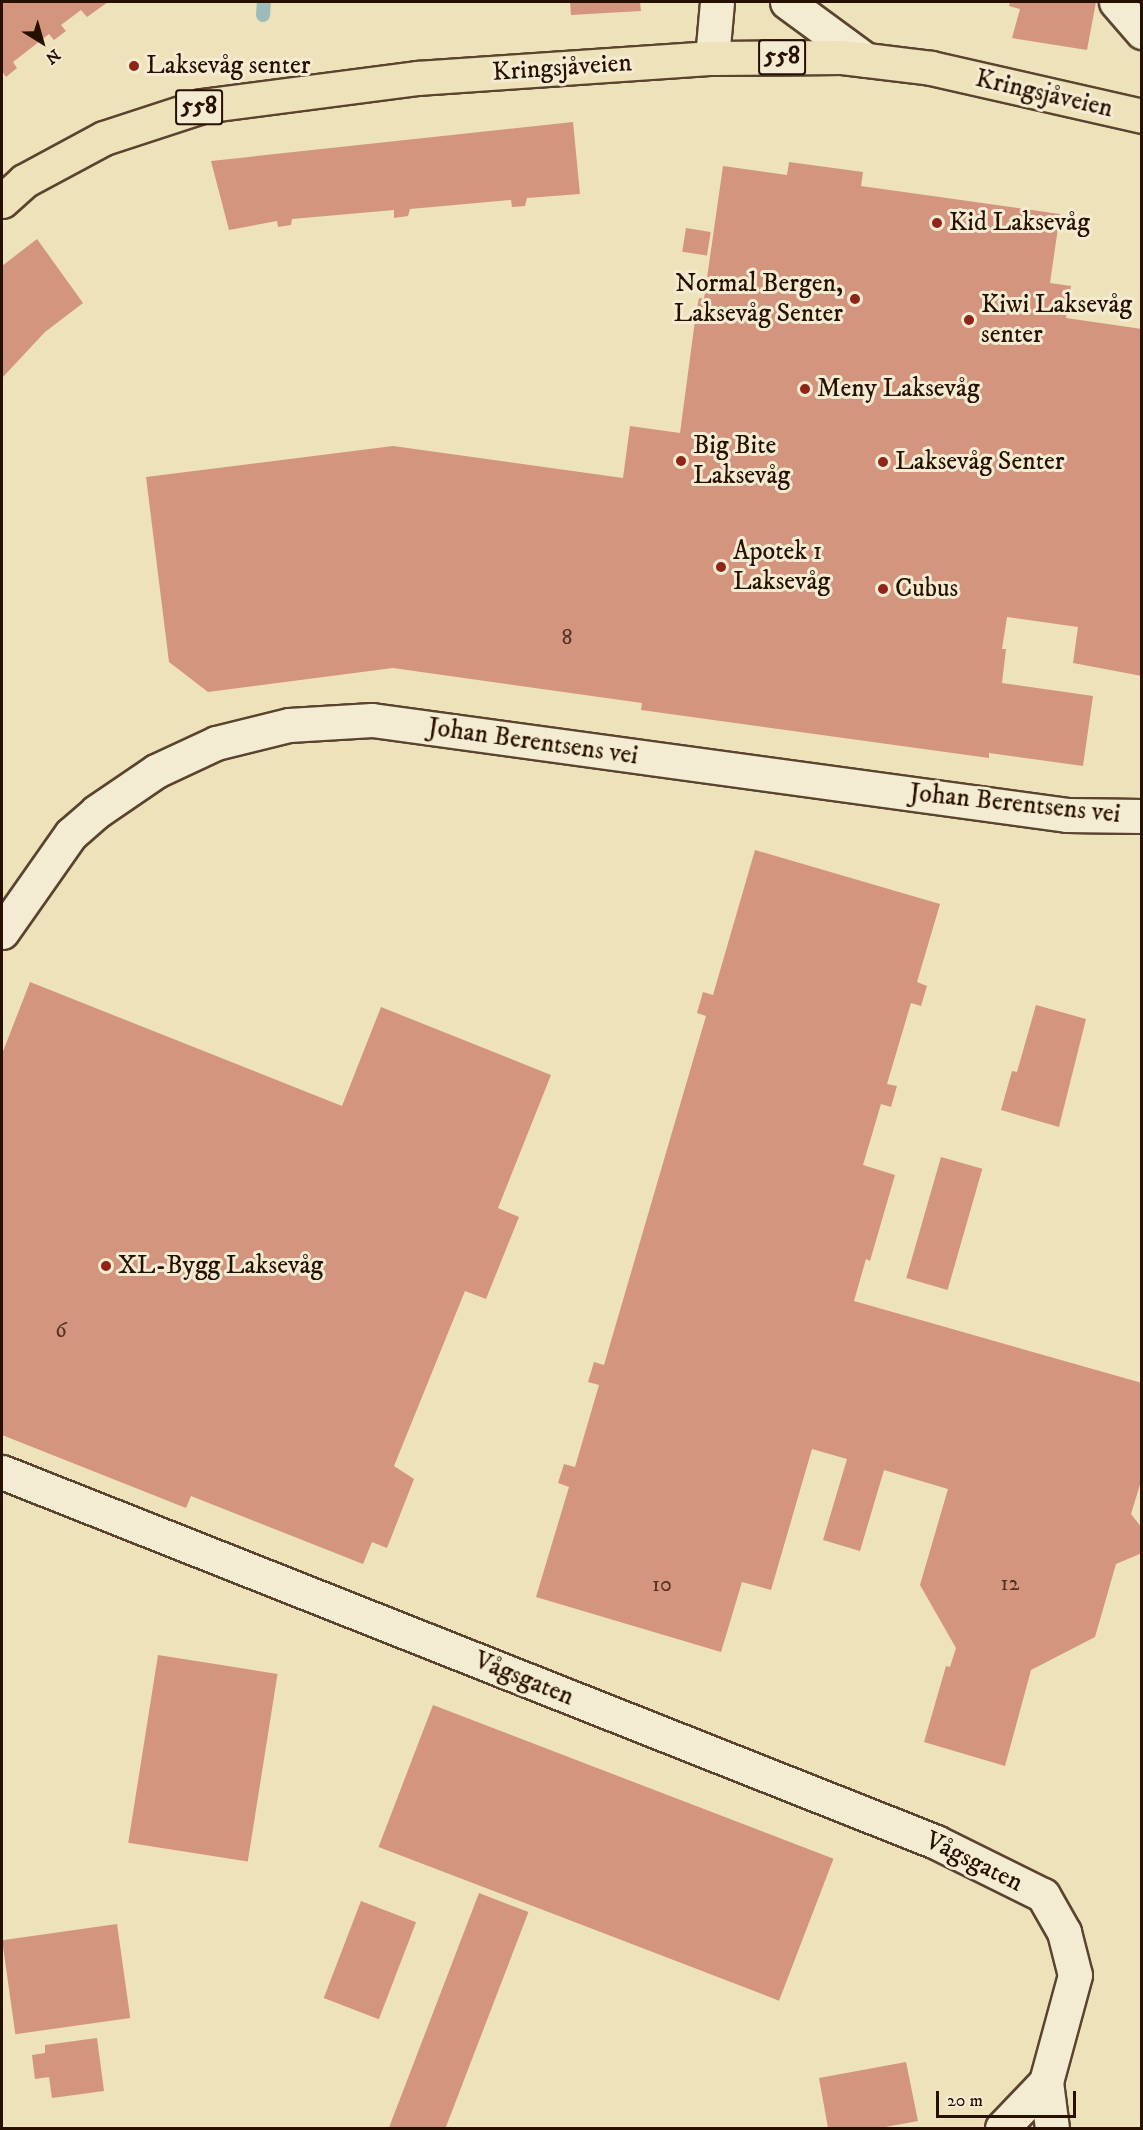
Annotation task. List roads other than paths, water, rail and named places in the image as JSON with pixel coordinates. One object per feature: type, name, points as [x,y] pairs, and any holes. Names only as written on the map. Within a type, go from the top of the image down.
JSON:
[{"type":"main road","name":"Kringsjåveien","points":[[2,201],[24,181],[104,138],[202,106],[266,94],[417,78],[712,58],[866,60],[931,68],[1142,116]]},
{"type":"street","points":[[712,58],[717,2]]},
{"type":"street","points":[[787,2],[866,60]]},
{"type":"street","points":[[1116,2],[1142,32]]},
{"type":"street","name":"Johan Berentsens vei","points":[[2,932],[71,834],[96,812],[156,771],[216,743],[289,725],[372,720],[1067,814],[1142,816]]},
{"type":"street","name":"Vågsgaten","points":[[2,1472],[936,1842],[1043,1895],[1065,1932],[1075,1975],[1046,2082]]},
{"type":"street","points":[[1002,2128],[1046,2082]]},
{"type":"street","points":[[1046,2082],[1052,2128]]},
{"type":"waterway","points":[[263,15],[264,2]]},
{"type":"place","name":"Laksevåg senter","points":[[134,66]]},
{"type":"place","name":"Kid Laksevåg","points":[[937,223]]},
{"type":"place","name":"Normal Bergen, Laksevåg Senter","points":[[855,299]]},
{"type":"place","name":"Kiwi Laksevåg senter","points":[[969,320]]},
{"type":"place","name":"Meny Laksevåg","points":[[805,389]]},
{"type":"place","name":"Big Bite Laksevåg","points":[[681,461]]},
{"type":"place","name":"Laksevåg Senter","points":[[883,462]]},
{"type":"place","name":"Apotek 1 Laksevåg","points":[[721,567]]},
{"type":"place","name":"Cubus","points":[[883,589]]},
{"type":"place","name":"XL-Bygg Laksevåg","points":[[106,1266]]}]
